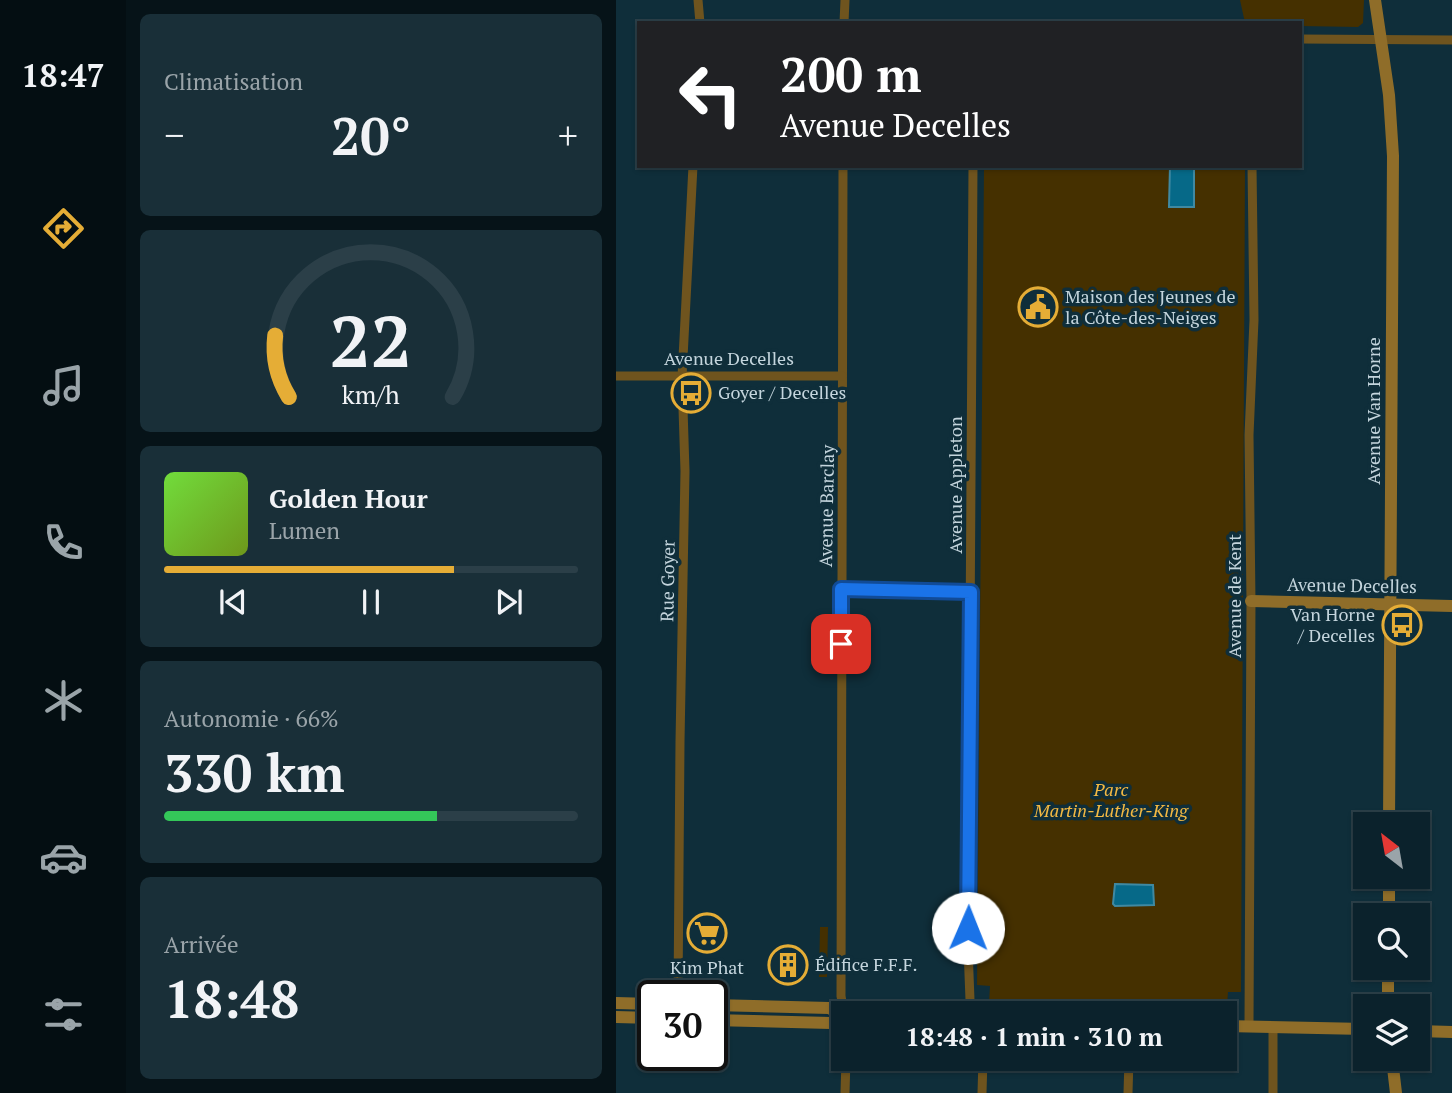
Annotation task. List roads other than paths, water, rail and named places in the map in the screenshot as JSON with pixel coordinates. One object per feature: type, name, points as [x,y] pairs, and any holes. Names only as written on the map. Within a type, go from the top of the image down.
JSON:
[{"type":"main road","name":"Avenue Van Horne","points":[[1375,0],[1389,95],[1393,156],[1389,812]]},
{"type":"main road","name":"Avenue Decelles","points":[[1251,601],[1452,606]]},
{"type":"main road","points":[[616,1003],[637,1004]]},
{"type":"main road","points":[[728,1005],[831,1009]]},
{"type":"main road","points":[[616,1017],[637,1018]]},
{"type":"main road","points":[[728,1020],[831,1023]]},
{"type":"main road","points":[[1237,1026],[1353,1029]]},
{"type":"main road","points":[[1430,1031],[1452,1032]]},
{"type":"main road","points":[[1393,1071],[1396,1093]]},
{"type":"street","points":[[698,0],[700,21]]},
{"type":"street","points":[[844,21],[845,0]]},
{"type":"street","points":[[1302,39],[1452,40]]},
{"type":"street","name":"Rue Goyer","points":[[678,980],[679,753],[685,471],[682,377],[693,168]]},
{"type":"street","name":"Avenue Barclay","points":[[842,1001],[843,168]]},
{"type":"street","name":"Avenue Appleton","points":[[970,1001],[968,948],[973,168]]},
{"type":"street","name":"Avenue de Kent","points":[[1249,1026],[1249,436],[1254,320],[1252,168]]},
{"type":"street","name":"Avenue Decelles","points":[[616,376],[842,376]]},
{"type":"street","points":[[841,589],[971,592]]},
{"type":"street","points":[[1273,1027],[1273,1093]]},
{"type":"street","points":[[845,1093],[846,1071]]},
{"type":"street","points":[[982,1093],[983,1071]]},
{"type":"street","points":[[1128,1093],[1129,1071]]},
{"type":"water","points":[[1170,168],[1194,168],[1194,207],[1169,207]]},
{"type":"water","points":[[1115,884],[1153,885],[1154,905],[1115,906]]},
{"type":"place","name":"Maison des Jeunes de la Côte-des-Neiges","points":[[1038,307]]},
{"type":"place","name":"Goyer / Decelles","points":[[691,393]]},
{"type":"place","name":"Van Horne / Decelles","points":[[1402,625]]},
{"type":"place","name":"Kim Phat","points":[[707,933]]},
{"type":"place","name":"Édifice F.F.F.","points":[[788,965]]},
{"type":"park label","name":"Parc Martin-Luther-King","points":[[1111,800]]}]
